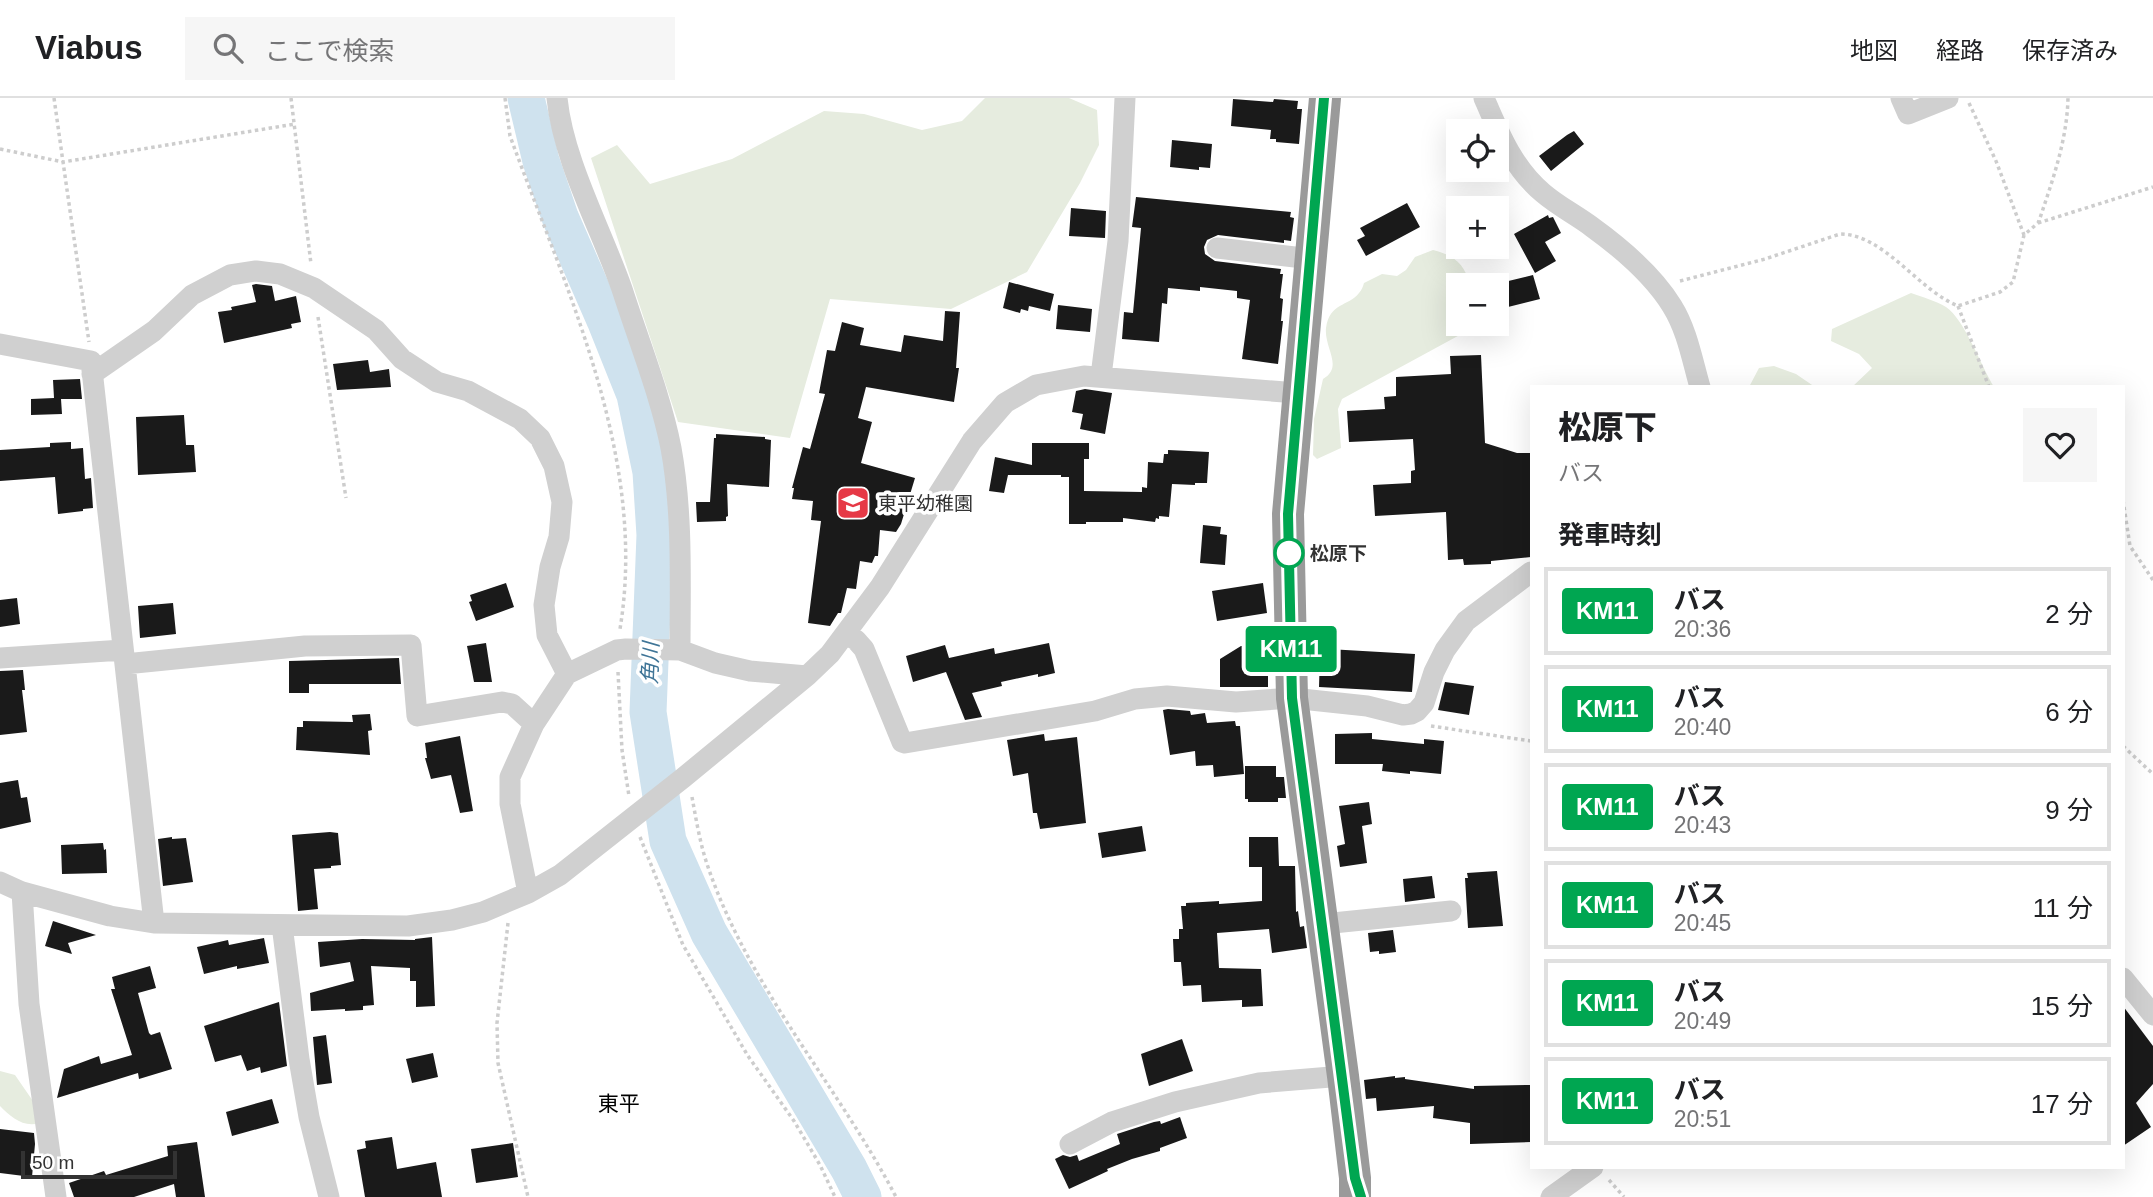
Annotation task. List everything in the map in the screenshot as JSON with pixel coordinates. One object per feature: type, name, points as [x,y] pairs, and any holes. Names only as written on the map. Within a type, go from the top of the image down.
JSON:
[{"type":"highway","points":[[1325,98],[1288,514],[1292,698],[1357,1191]]},
{"type":"street","points":[[557,98],[560,126],[620,283],[671,447],[680,540],[677,650]]},
{"type":"street","points":[[1101,376],[1118,241],[1125,98]]},
{"type":"street","points":[[1484,98],[1499,135],[1517,166],[1542,193],[1625,253],[1672,305],[1684,328],[1699,385]]},
{"type":"street","points":[[1901,98],[1908,114],[1948,98]]},
{"type":"street","points":[[1217,248],[1311,259]]},
{"type":"street","points":[[0,344],[92,367],[154,331],[192,295],[230,275],[256,271],[280,274],[322,293],[376,330],[402,359],[414,367],[437,382],[468,391],[520,419],[540,438],[554,466],[562,502],[559,537],[550,567],[544,605],[547,635],[567,674]]},
{"type":"street","points":[[92,367],[154,923]]},
{"type":"street","points":[[0,881],[22,892],[110,916],[154,923],[426,925],[483,912],[528,893],[560,875],[807,676],[846,634],[880,587],[972,442],[1005,403],[1036,385],[1068,378],[1101,376],[1297,393]]},
{"type":"street","points":[[846,634],[864,649],[902,742],[905,743],[1095,711],[1135,699],[1167,696],[1236,702],[1292,698],[1367,706],[1403,715],[1417,711],[1424,703],[1434,672],[1445,650],[1466,621],[1530,573]]},
{"type":"street","points":[[0,658],[124,657],[305,646],[411,645],[417,716],[502,702],[512,704],[534,724]]},
{"type":"street","points":[[528,893],[508,791],[516,760],[534,724],[567,674],[622,650],[677,650],[750,671],[807,676]]},
{"type":"street","points":[[22,892],[29,1004],[56,1197]]},
{"type":"street","points":[[1323,924],[1451,911]]},
{"type":"street","points":[[282,925],[309,1117],[329,1197]]},
{"type":"street","points":[[2125,980],[2153,1015]]},
{"type":"street","points":[[1070,1144],[1112,1122],[1175,1102],[1259,1083],[1343,1076]]},
{"type":"street","points":[[1551,1197],[1600,1172]]},
{"type":"path","points":[[54,98],[92,367]]},
{"type":"path","points":[[0,149],[63,162],[295,124],[291,98]]},
{"type":"path","points":[[505,98],[510,136],[600,381],[619,477],[628,557],[622,650],[622,750],[636,814],[682,945],[748,1056],[794,1121],[835,1197]]},
{"type":"path","points":[[1658,287],[1765,259],[1840,234],[1851,234],[1863,238],[1898,262],[1941,299],[1958,306],[2000,292],[2013,282],[2024,235],[1996,161],[1967,98]]},
{"type":"path","points":[[2038,223],[2068,124],[2068,98]]},
{"type":"path","points":[[2024,235],[2038,223],[2153,187]]},
{"type":"path","points":[[1958,306],[1988,385]]},
{"type":"path","points":[[2125,513],[2130,546],[2153,580]]},
{"type":"path","points":[[1403,715],[1430,726],[1530,741]]},
{"type":"path","points":[[2125,748],[2153,774]]},
{"type":"path","points":[[685,776],[706,862],[733,928],[793,1031],[872,1151],[896,1197]]},
{"type":"path","points":[[504,903],[509,933],[497,1023],[498,1063],[528,1197]]},
{"type":"path","points":[[1600,1172],[1624,1197]]},
{"type":"shaded area","points":[[985,98],[1069,98],[1097,110],[1099,145],[1080,183],[1027,272],[951,309],[830,299],[790,438],[678,422],[591,158],[617,145],[650,184],[732,159],[824,111],[864,114],[922,130],[962,121]]},
{"type":"shaded area","points":[[1433,250],[1446,255],[1446,259],[1458,262],[1465,273],[1446,273],[1446,336],[1458,336],[1342,399],[1338,409],[1341,448],[1317,459],[1313,455],[1314,419],[1323,379],[1329,374],[1333,363],[1326,335],[1328,320],[1335,309],[1361,291],[1364,283],[1382,274],[1397,276],[1406,270],[1415,257]]},
{"type":"shaded area","points":[[1911,293],[1942,305],[1953,313],[1966,332],[1993,385],[1854,385],[1872,368],[1859,354],[1831,341],[1832,329]]},
{"type":"shaded area","points":[[1774,366],[1796,374],[1812,385],[1750,385],[1759,368]]},
{"type":"shaded area","points":[[0,1071],[15,1075],[35,1104],[40,1123],[23,1123],[0,1106]]},
{"type":"building","points":[[1233,99],[1298,101],[1297,109],[1302,109],[1299,144],[1270,139],[1271,130],[1231,126]]},
{"type":"building","points":[[1574,131],[1584,144],[1551,171],[1539,156]]},
{"type":"building","points":[[1172,140],[1212,144],[1210,168],[1199,167],[1199,170],[1170,167]]},
{"type":"building","points":[[1136,197],[1291,212],[1290,217],[1294,218],[1291,241],[1284,240],[1284,243],[1218,235],[1207,240],[1204,247],[1205,254],[1215,261],[1281,269],[1280,274],[1283,274],[1280,298],[1283,299],[1283,321],[1278,364],[1242,359],[1250,300],[1237,298],[1237,291],[1200,287],[1200,291],[1168,288],[1167,304],[1162,303],[1159,342],[1122,339],[1124,312],[1133,313],[1141,228],[1132,227]]},
{"type":"building","points":[[1407,203],[1420,227],[1366,256],[1357,240],[1365,236],[1360,228]]},
{"type":"building","points":[[1071,208],[1106,211],[1105,238],[1069,236]]},
{"type":"building","points":[[1548,215],[1549,218],[1553,217],[1561,233],[1545,242],[1556,261],[1535,273],[1514,234]]},
{"type":"building","points":[[1533,275],[1540,299],[1509,307],[1509,281]]},
{"type":"building","points":[[1009,282],[1054,294],[1050,311],[1029,306],[1028,311],[1021,309],[1020,313],[1003,308]]},
{"type":"building","points":[[252,285],[272,286],[275,301],[296,296],[301,322],[291,324],[292,328],[224,343],[218,312],[256,302]]},
{"type":"building","points":[[1058,305],[1092,309],[1090,332],[1056,329]]},
{"type":"building","points":[[945,311],[960,312],[956,368],[959,368],[954,402],[866,387],[858,418],[872,422],[861,463],[915,478],[901,524],[896,532],[880,530],[878,556],[875,556],[872,563],[860,561],[856,589],[847,588],[841,613],[838,613],[830,626],[808,623],[821,521],[811,520],[813,501],[792,499],[792,488],[803,447],[810,449],[825,394],[819,393],[827,350],[835,351],[842,322],[864,328],[860,345],[901,352],[904,335],[943,341]]},
{"type":"building","points":[[1481,355],[1485,443],[1517,453],[1530,453],[1530,557],[1491,561],[1491,564],[1464,565],[1463,559],[1448,560],[1446,512],[1375,516],[1373,485],[1411,483],[1411,471],[1415,470],[1413,439],[1349,442],[1347,411],[1385,409],[1384,397],[1396,396],[1396,377],[1451,374],[1450,356]]},
{"type":"building","points":[[368,360],[370,372],[389,369],[391,387],[337,390],[333,364]]},
{"type":"building","points":[[80,379],[82,399],[61,399],[62,414],[31,415],[31,399],[54,398],[53,380]]},
{"type":"building","points":[[1085,389],[1112,393],[1105,434],[1080,429],[1083,414],[1072,412],[1076,391]]},
{"type":"building","points":[[184,415],[186,445],[194,445],[196,472],[138,475],[136,417]]},
{"type":"building","points":[[716,434],[765,437],[771,440],[769,487],[727,484],[726,521],[697,522],[696,502],[710,502]]},
{"type":"building","points":[[71,442],[71,449],[83,448],[85,479],[91,478],[93,508],[58,514],[55,477],[0,481],[0,450],[50,447],[50,443]]},
{"type":"building","points":[[1032,443],[1089,443],[1089,459],[1084,459],[1084,491],[1142,492],[1142,487],[1147,488],[1148,462],[1163,463],[1164,454],[1168,454],[1168,450],[1209,452],[1207,483],[1172,484],[1169,517],[1159,516],[1155,522],[1123,518],[1123,522],[1069,524],[1069,477],[1008,475],[1004,493],[989,491],[995,457],[1032,465]]},
{"type":"building","points":[[1203,525],[1221,527],[1220,534],[1227,535],[1225,565],[1200,563]]},
{"type":"building","points":[[506,583],[514,607],[476,621],[469,602],[472,601],[470,595]]},
{"type":"building","points":[[1263,583],[1267,613],[1217,621],[1212,591]]},
{"type":"building","points":[[17,598],[20,624],[0,627],[0,600]]},
{"type":"building","points":[[173,603],[176,634],[140,638],[138,606]]},
{"type":"building","points":[[486,643],[492,682],[474,682],[467,646]]},
{"type":"building","points":[[1049,643],[1055,673],[1001,682],[1002,686],[972,693],[982,717],[965,720],[946,672],[913,682],[906,656],[945,645],[949,658],[994,648],[995,654]]},
{"type":"building","points":[[1241,646],[1257,646],[1257,660],[1268,660],[1268,687],[1220,687],[1220,659]]},
{"type":"building","points":[[1328,649],[1415,654],[1412,692],[1319,687],[1320,652],[1328,653]]},
{"type":"building","points":[[399,658],[401,684],[309,684],[309,693],[289,693],[289,661]]},
{"type":"building","points":[[23,670],[25,690],[22,690],[27,732],[0,735],[0,671]]},
{"type":"building","points":[[1445,682],[1474,686],[1469,715],[1438,710]]},
{"type":"building","points":[[1163,710],[1190,711],[1191,715],[1205,713],[1207,723],[1235,721],[1236,726],[1240,726],[1244,774],[1214,777],[1213,765],[1196,766],[1195,751],[1170,755]]},
{"type":"building","points":[[370,714],[370,755],[296,750],[297,727],[303,727],[303,721],[353,722],[352,715]]},
{"type":"building","points":[[1372,733],[1372,739],[1424,744],[1424,739],[1444,741],[1441,774],[1382,771],[1383,764],[1335,764],[1335,734]]},
{"type":"building","points":[[1044,734],[1045,741],[1077,737],[1086,823],[1040,829],[1037,813],[1033,813],[1028,773],[1013,776],[1007,740]]},
{"type":"building","points":[[460,736],[473,811],[460,813],[451,775],[431,779],[425,758],[425,743]]},
{"type":"building","points":[[1245,766],[1276,766],[1276,777],[1284,777],[1286,798],[1278,798],[1278,802],[1248,802],[1248,799],[1245,799]]},
{"type":"building","points":[[18,780],[21,798],[27,797],[31,822],[0,829],[0,783]]},
{"type":"building","points":[[1369,802],[1372,824],[1362,826],[1367,863],[1340,867],[1337,846],[1345,844],[1339,806]]},
{"type":"building","points":[[1142,826],[1146,851],[1102,858],[1098,833]]},
{"type":"building","points":[[338,833],[341,865],[314,869],[318,909],[298,911],[292,835]]},
{"type":"building","points":[[1249,837],[1278,837],[1279,866],[1295,866],[1296,912],[1298,911],[1300,927],[1304,926],[1307,948],[1272,953],[1269,929],[1217,933],[1219,968],[1261,969],[1263,1006],[1242,1007],[1242,1000],[1202,1002],[1201,985],[1183,986],[1181,962],[1174,962],[1173,939],[1179,939],[1179,929],[1183,929],[1181,906],[1186,906],[1186,903],[1262,901],[1262,867],[1249,867]]},
{"type":"building","points":[[186,838],[193,882],[163,886],[158,839]]},
{"type":"building","points":[[103,843],[104,850],[106,849],[107,873],[62,874],[61,845]]},
{"type":"building","points":[[1497,871],[1503,926],[1468,928],[1467,873]]},
{"type":"building","points":[[1432,876],[1435,898],[1405,902],[1403,879]]},
{"type":"building","points":[[53,921],[96,935],[68,943],[72,954],[45,946]]},
{"type":"building","points":[[1393,930],[1396,952],[1370,952],[1368,933]]},
{"type":"building","points":[[432,937],[435,1006],[416,1007],[416,981],[410,981],[410,968],[371,966],[374,1005],[363,1006],[363,1010],[311,1011],[310,993],[354,981],[350,962],[320,967],[318,942],[415,940]]},
{"type":"building","points":[[264,938],[269,963],[237,969],[237,966],[204,974],[197,947],[228,940],[229,945]]},
{"type":"building","points":[[150,966],[156,988],[138,993],[149,1033],[151,1035],[160,1032],[172,1069],[139,1079],[138,1073],[57,1098],[64,1069],[99,1056],[101,1064],[132,1055],[111,989],[115,989],[112,977]]},
{"type":"building","points":[[279,1002],[287,1066],[261,1073],[260,1067],[247,1071],[241,1055],[215,1062],[204,1026]]},
{"type":"building","points":[[2125,1009],[2153,1046],[2153,1084],[2136,1103],[2151,1127],[2125,1145]]},
{"type":"building","points":[[326,1035],[332,1083],[317,1085],[313,1037]]},
{"type":"building","points":[[1182,1039],[1193,1071],[1149,1086],[1141,1054]]},
{"type":"building","points":[[433,1053],[438,1077],[412,1083],[406,1059]]},
{"type":"building","points":[[1395,1076],[1474,1089],[1474,1086],[1530,1085],[1530,1142],[1470,1144],[1470,1123],[1433,1118],[1434,1106],[1377,1111],[1376,1098],[1366,1099],[1364,1080]]},
{"type":"building","points":[[272,1099],[279,1123],[232,1136],[226,1112]]},
{"type":"building","points":[[1180,1117],[1187,1138],[1160,1148],[1160,1151],[1107,1169],[1108,1171],[1069,1189],[1055,1159],[1063,1155],[1077,1155],[1079,1161],[1120,1144],[1117,1134]]},
{"type":"building","points":[[0,1129],[34,1133],[32,1177],[0,1173]]},
{"type":"building","points":[[392,1137],[397,1169],[436,1162],[442,1197],[365,1197],[357,1150],[366,1148],[365,1141]]},
{"type":"building","points":[[197,1142],[205,1197],[176,1197],[174,1184],[134,1197],[74,1197],[69,1183],[104,1171],[106,1175],[168,1156],[167,1146]]},
{"type":"building","points":[[513,1143],[518,1177],[476,1183],[471,1149]]},
{"type":"waterway","name":"角川","points":[[526,98],[541,161],[560,217],[635,395],[651,472],[655,535],[648,712],[668,841],[709,933],[863,1197]]},
{"type":"bus line","name":"KM11","points":[[1324,98],[1288,514],[1292,698],[1355,1178],[1361,1197]]},
{"type":"place","name":"東平幼稚園","points":[[853,503]]},
{"type":"place","name":"松原下","points":[[1289,553]]},
{"type":"district","name":"東平","points":[[619,1103]]}]
